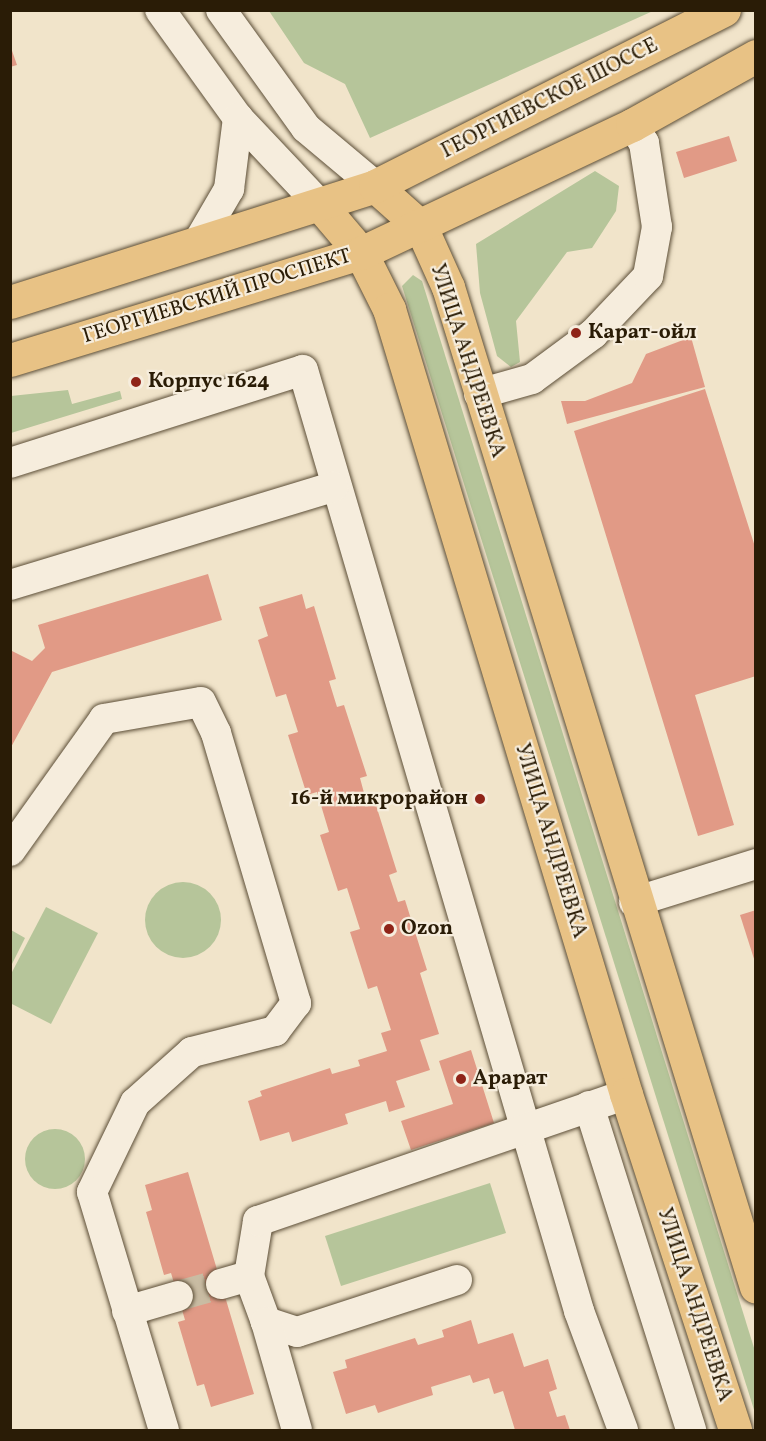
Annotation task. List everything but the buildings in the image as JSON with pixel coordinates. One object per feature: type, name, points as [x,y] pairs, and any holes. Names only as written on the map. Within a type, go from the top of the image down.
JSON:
[{"type":"main road","name":"ГЕОРГИЕВСКОЕ ШОССЕ","points":[[375,186],[724,10]]},
{"type":"main road","points":[[10,302],[321,206],[375,186],[421,227],[632,125],[756,56]]},
{"type":"main road","name":"УЛИЦА АНДРЕЕВКА","points":[[321,206],[361,253],[389,309],[626,1094],[735,1431]]},
{"type":"main road","name":"УЛИЦА АНДРЕЕВКА","points":[[421,227],[448,286],[634,902],[756,1287]]},
{"type":"main road","name":"ГЕОРГИЕВСКИЙ ПРОСПЕКТ","points":[[10,360],[361,253],[421,227]]},
{"type":"street","points":[[160,10],[238,118],[321,206]]},
{"type":"street","points":[[221,10],[306,128],[375,186]]},
{"type":"street","points":[[197,244],[228,189],[238,118]]},
{"type":"street","points":[[479,394],[532,378],[593,334],[648,276],[657,227],[644,143],[632,125]]},
{"type":"street","points":[[10,463],[303,370],[333,487],[579,1311],[623,1431]]},
{"type":"street","points":[[10,585],[333,487]]},
{"type":"street","points":[[10,851],[104,719],[201,702],[216,733],[296,1003],[275,1030],[192,1052],[135,1103],[92,1192],[165,1431]]},
{"type":"street","points":[[634,902],[756,864]]},
{"type":"street","points":[[297,1431],[266,1322],[235,1280],[258,1221],[626,1094]]},
{"type":"street","points":[[589,1106],[691,1431]]},
{"type":"street","points":[[266,1322],[297,1332],[457,1280]]},
{"type":"street","points":[[127,1311],[178,1296]]},
{"type":"green space","points":[[269,11],[653,11],[370,138],[345,84],[304,63]]},
{"type":"green space","points":[[595,171],[619,186],[616,211],[592,248],[567,252],[516,321],[520,362],[511,367],[497,356],[480,293],[476,244]]},
{"type":"green space","points":[[413,275],[422,281],[755,1351],[755,1413],[402,286]]},
{"type":"green space","points":[[68,390],[72,404],[120,391],[122,399],[11,433],[11,396]]},
{"type":"green space","points":[[183,882],[198,885],[210,893],[218,905],[221,920],[218,935],[210,947],[198,955],[183,958],[168,955],[156,947],[148,935],[145,920],[148,905],[156,893],[168,885]]},
{"type":"green space","points":[[46,907],[98,933],[51,1024],[10,1003],[11,974]]},
{"type":"green space","points":[[11,930],[25,938],[11,966]]},
{"type":"green space","points":[[49,1129],[61,1129],[77,1137],[83,1147],[85,1159],[83,1171],[77,1181],[61,1189],[49,1189],[33,1181],[25,1165],[25,1153],[33,1137]]},
{"type":"green space","points":[[490,1183],[506,1233],[341,1286],[325,1236]]},
{"type":"tunnel","points":[[178,1296],[221,1284]]},
{"type":"place","name":"Карат-ойл","points":[[576,333]]},
{"type":"place","name":"Корпус 1624","points":[[136,382]]},
{"type":"place","name":"16-й микрорайон","points":[[480,799]]},
{"type":"place","name":"Ozon","points":[[389,929]]},
{"type":"place","name":"Арарат","points":[[461,1079]]}]
